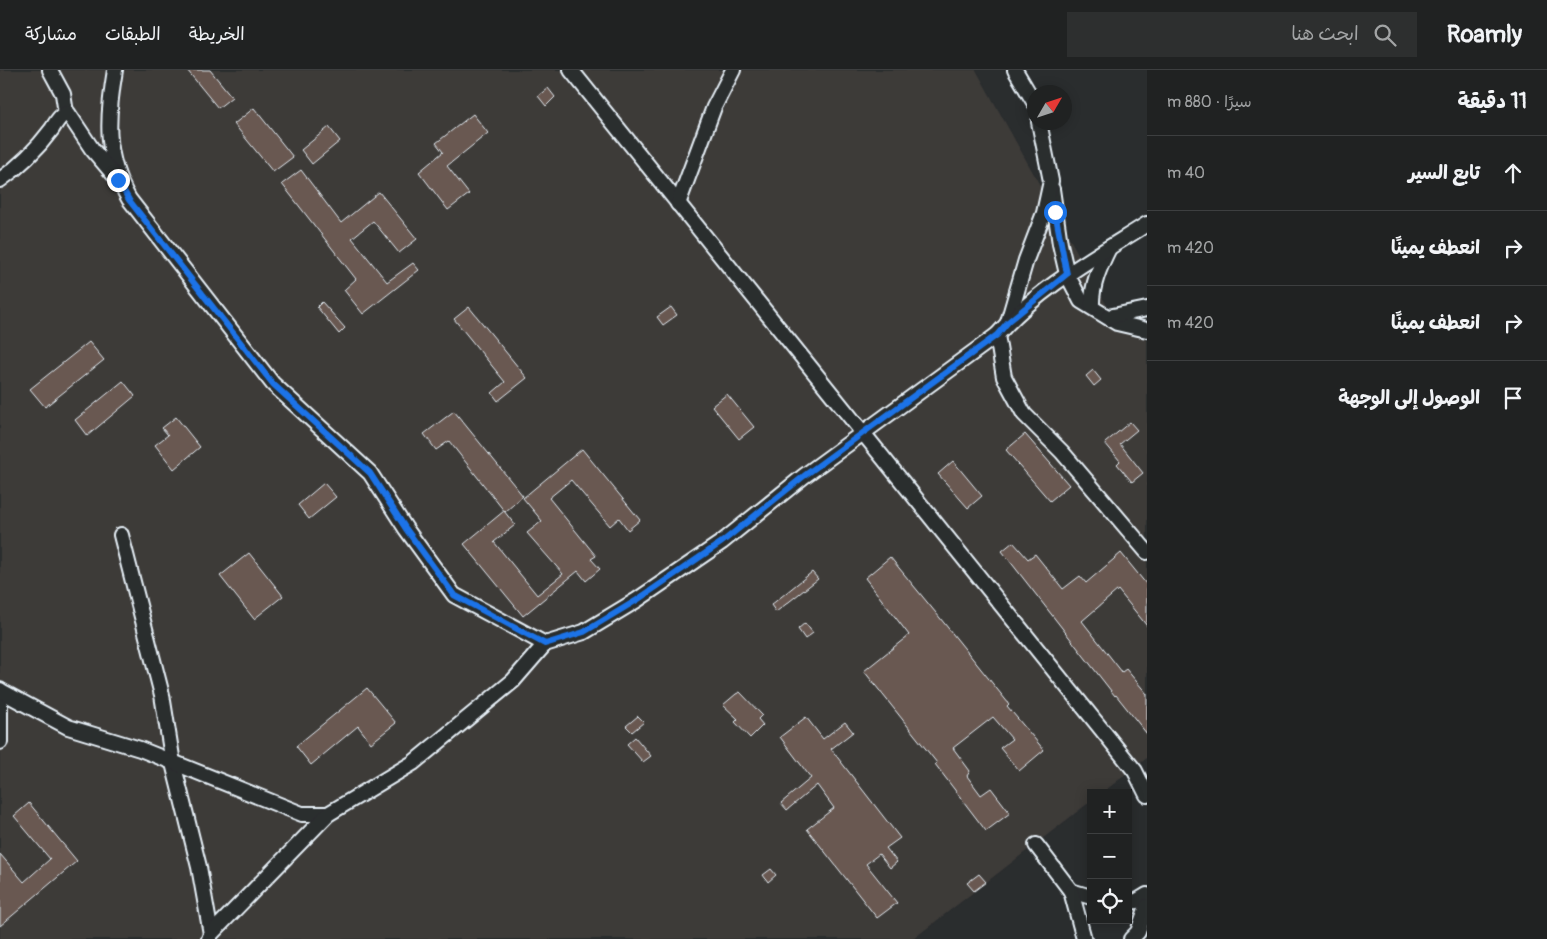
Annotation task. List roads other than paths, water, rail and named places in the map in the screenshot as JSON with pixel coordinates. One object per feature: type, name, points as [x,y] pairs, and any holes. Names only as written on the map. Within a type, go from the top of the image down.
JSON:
[{"type":"street","points":[[50,70],[62,94],[66,113],[68,113],[85,139],[118,180],[129,200],[273,384],[370,473],[406,529],[454,595],[545,644]]},
{"type":"street","points":[[115,70],[108,130],[111,156],[118,180]]},
{"type":"street","points":[[571,70],[1135,770],[1147,795]]},
{"type":"street","points":[[678,204],[714,107],[733,70]]},
{"type":"street","points":[[1015,70],[1027,90]]},
{"type":"street","points":[[0,180],[27,158],[62,115],[66,113]]},
{"type":"street","points":[[1041,130],[1067,274],[1081,301],[1118,323],[1147,330]]},
{"type":"street","points":[[1008,322],[1026,260],[1044,213],[1051,181]]},
{"type":"street","points":[[210,936],[328,814],[413,764],[513,681],[545,644],[584,632],[637,600],[722,542],[804,476],[997,335],[1008,322],[1067,274],[1147,224]]},
{"type":"street","points":[[1092,307],[1092,296],[1096,278],[1109,248]]},
{"type":"street","points":[[1108,317],[1147,309]]},
{"type":"street","points":[[997,335],[1004,377],[1024,414],[1062,452],[1147,552]]},
{"type":"street","points":[[121,535],[162,695],[173,762],[199,867],[210,936]]},
{"type":"street","points":[[0,742],[0,690],[68,727],[173,762],[302,814],[328,814]]},
{"type":"street","points":[[1036,845],[1071,891],[1084,939]]},
{"type":"street","points":[[1071,891],[1087,896]]},
{"type":"street","points":[[1132,902],[1147,895]]},
{"type":"street","points":[[1131,939],[1138,932],[1147,906]]}]
